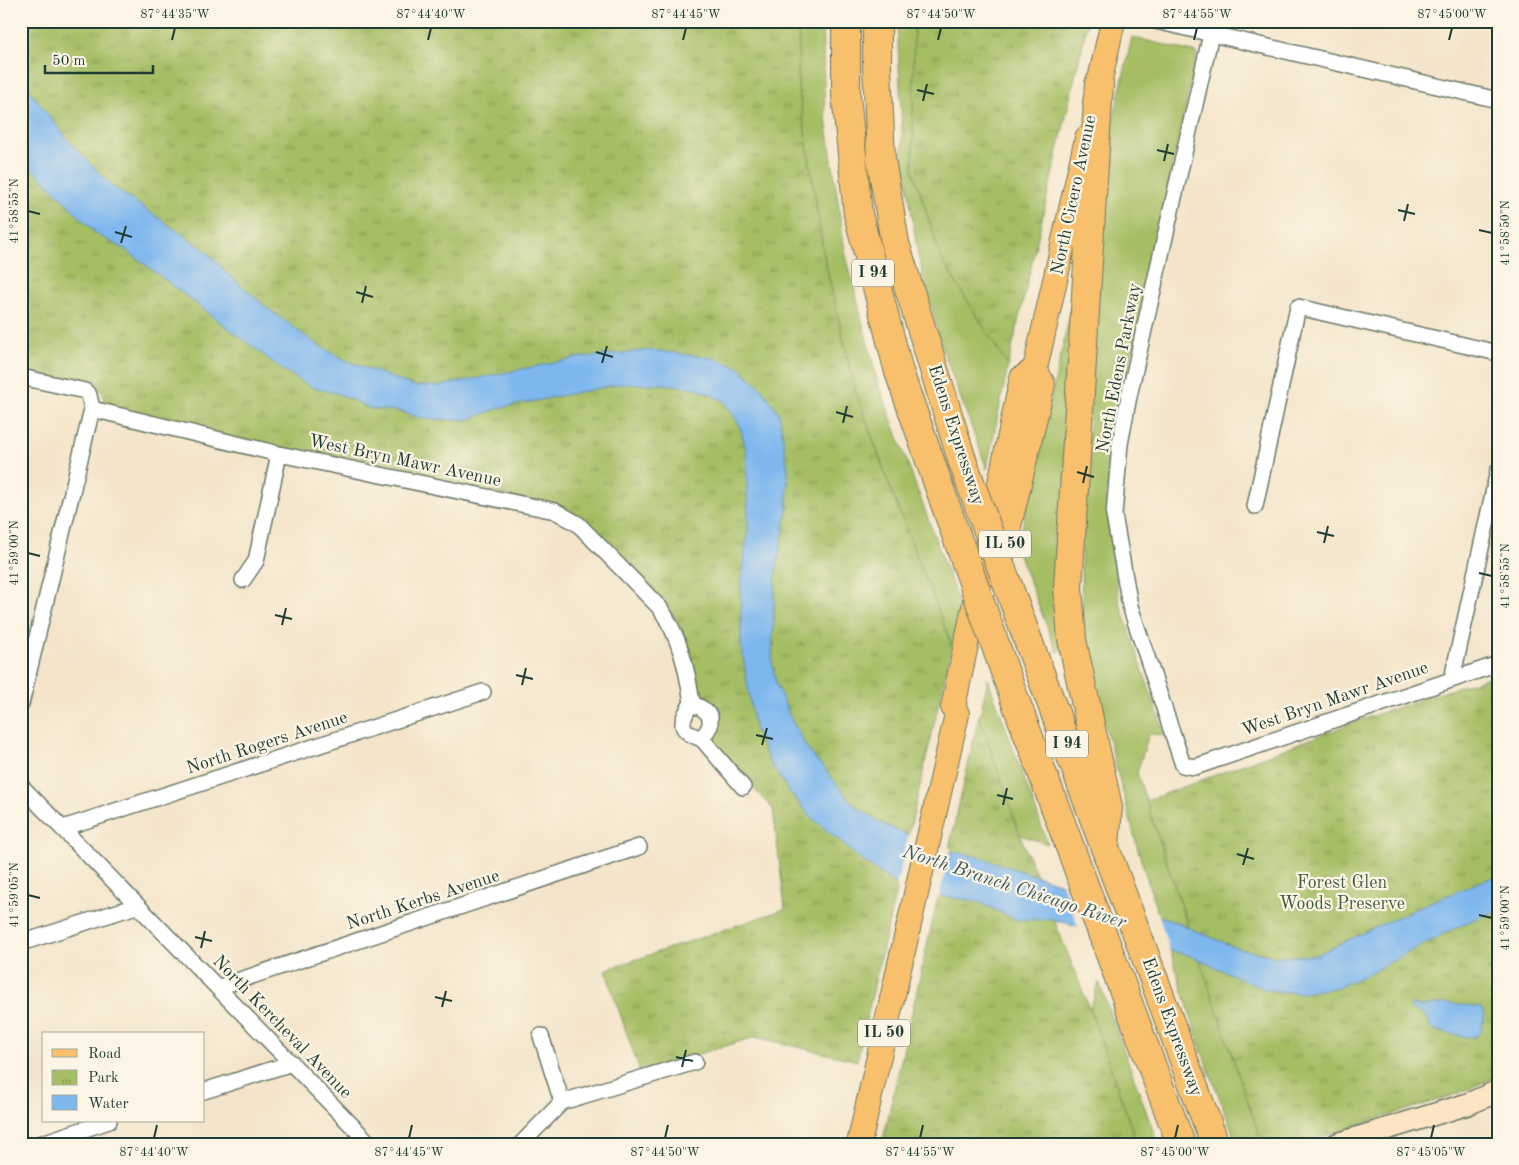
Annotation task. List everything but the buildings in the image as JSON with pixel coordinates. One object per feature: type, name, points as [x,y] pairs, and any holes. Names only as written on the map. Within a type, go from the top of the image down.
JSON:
[{"type":"highway","name":"Edens Expressway","points":[[846,21],[846,95],[858,214],[899,372],[1015,700],[1181,1144]]},
{"type":"highway","name":"Edens Expressway","points":[[877,21],[877,67],[882,159],[895,243],[962,460],[1215,1144]]},
{"type":"highway","points":[[1099,84],[1068,587],[1072,640],[1108,807],[1105,845]]},
{"type":"main road","name":"North Cicero Avenue","points":[[859,1144],[957,714],[953,707],[1022,378],[1035,369],[1113,21]]},
{"type":"street","points":[[1156,21],[1498,100]]},
{"type":"street","name":"North Edens Parkway","points":[[1183,765],[1130,606],[1114,515],[1120,444],[1129,396],[1211,34]]},
{"type":"street","points":[[1255,506],[1298,307],[1498,353]]},
{"type":"street","points":[[21,377],[85,391],[89,395],[92,409],[21,704]]},
{"type":"street","name":"West Bryn Mawr Avenue","points":[[92,409],[279,454],[555,511],[578,524],[660,608],[671,624],[684,656],[692,703]]},
{"type":"street","points":[[243,580],[256,560],[279,454]]},
{"type":"street","points":[[1452,679],[1498,471]]},
{"type":"street","name":"West Bryn Mawr Avenue","points":[[1183,765],[1195,767],[1498,664]]},
{"type":"street","name":"North Rogers Avenue","points":[[62,828],[483,692]]},
{"type":"street","points":[[702,739],[710,726],[710,716],[703,709],[692,703],[684,716],[683,725],[687,733],[702,739],[743,787]]},
{"type":"street","name":"North Kercheval Avenue","points":[[21,786],[370,1144]]},
{"type":"street","name":"North Kerbs Avenue","points":[[219,987],[639,848]]},
{"type":"street","points":[[21,944],[136,906]]},
{"type":"street","points":[[541,1036],[562,1102]]},
{"type":"street","points":[[205,1091],[292,1062]]},
{"type":"street","points":[[520,1144],[562,1102],[695,1062]]},
{"type":"street","points":[[1337,1144],[1468,1104],[1498,1091]]},
{"type":"street","points":[[39,1144],[106,1122]]},
{"type":"green space","points":[[21,21],[799,21],[798,86],[824,257],[855,390],[894,498],[952,646],[857,1061],[755,1037],[640,1072],[605,970],[785,909],[773,809],[714,745],[714,736],[718,726],[717,717],[712,707],[698,694],[685,639],[678,622],[669,609],[571,510],[104,410],[103,393],[98,388],[21,371]]},
{"type":"green space","points":[[799,21],[822,21],[825,111],[845,251],[877,380],[960,606],[952,646],[894,498],[855,390],[824,257],[798,86]]},
{"type":"green space","points":[[897,21],[914,21],[913,170],[941,258],[1008,366],[987,469],[941,345],[918,255],[903,156]]},
{"type":"green space","points":[[914,21],[1088,21],[1008,366],[941,258],[913,170]]},
{"type":"green space","points":[[1132,37],[1197,53],[1119,416],[1106,496],[1119,601],[1165,735],[1149,734],[1137,773],[1188,927],[1158,915],[1137,846],[1095,687],[1082,614],[1081,562],[1097,290],[1112,126]]},
{"type":"green space","points":[[1081,264],[1065,648],[1057,652],[1017,550]]},
{"type":"green space","name":"Forest Glen Woods Preserve","points":[[1498,674],[1498,1076],[1457,1094],[1300,1144],[1262,1144],[1146,801],[1363,719]]},
{"type":"green space","points":[[988,679],[1048,844],[1020,835],[956,826]]},
{"type":"green space","points":[[979,716],[1020,835],[1090,1009],[1137,1144],[882,1144]]},
{"type":"green space","points":[[1170,950],[1218,967],[1273,1144],[1237,1144],[1202,1052]]},
{"type":"green space","points":[[1099,982],[1158,1144],[1137,1144],[1090,1009]]},
{"type":"water","name":"North Branch Chicago River","points":[[21,79],[67,139],[112,186],[205,250],[227,273],[267,308],[322,348],[350,362],[414,386],[440,386],[576,358],[652,350],[713,358],[740,368],[762,389],[779,413],[788,470],[787,510],[775,580],[772,662],[776,683],[791,719],[807,748],[854,805],[881,823],[954,852],[975,856],[1158,915],[1237,948],[1278,957],[1316,955],[1430,902],[1498,875],[1498,910],[1461,925],[1364,976],[1335,988],[1301,993],[1266,990],[1191,956],[1051,919],[1017,920],[976,901],[940,896],[897,885],[864,862],[810,816],[789,791],[769,761],[754,727],[741,644],[741,585],[748,529],[746,449],[739,424],[724,401],[696,388],[663,384],[620,384],[500,408],[466,420],[425,419],[398,411],[371,409],[342,395],[311,387],[283,370],[126,250],[98,235],[21,157]]},
{"type":"water","points":[[1446,1003],[1481,1008],[1485,1014],[1481,1032],[1474,1037],[1466,1037],[1437,1031],[1431,1027],[1425,1015],[1410,1008],[1411,1004],[1423,1007]]},
{"type":"pier","points":[[909,833],[951,848],[939,898],[896,887]]},
{"type":"pier","points":[[1061,881],[1158,912],[1170,953],[1079,929]]}]
